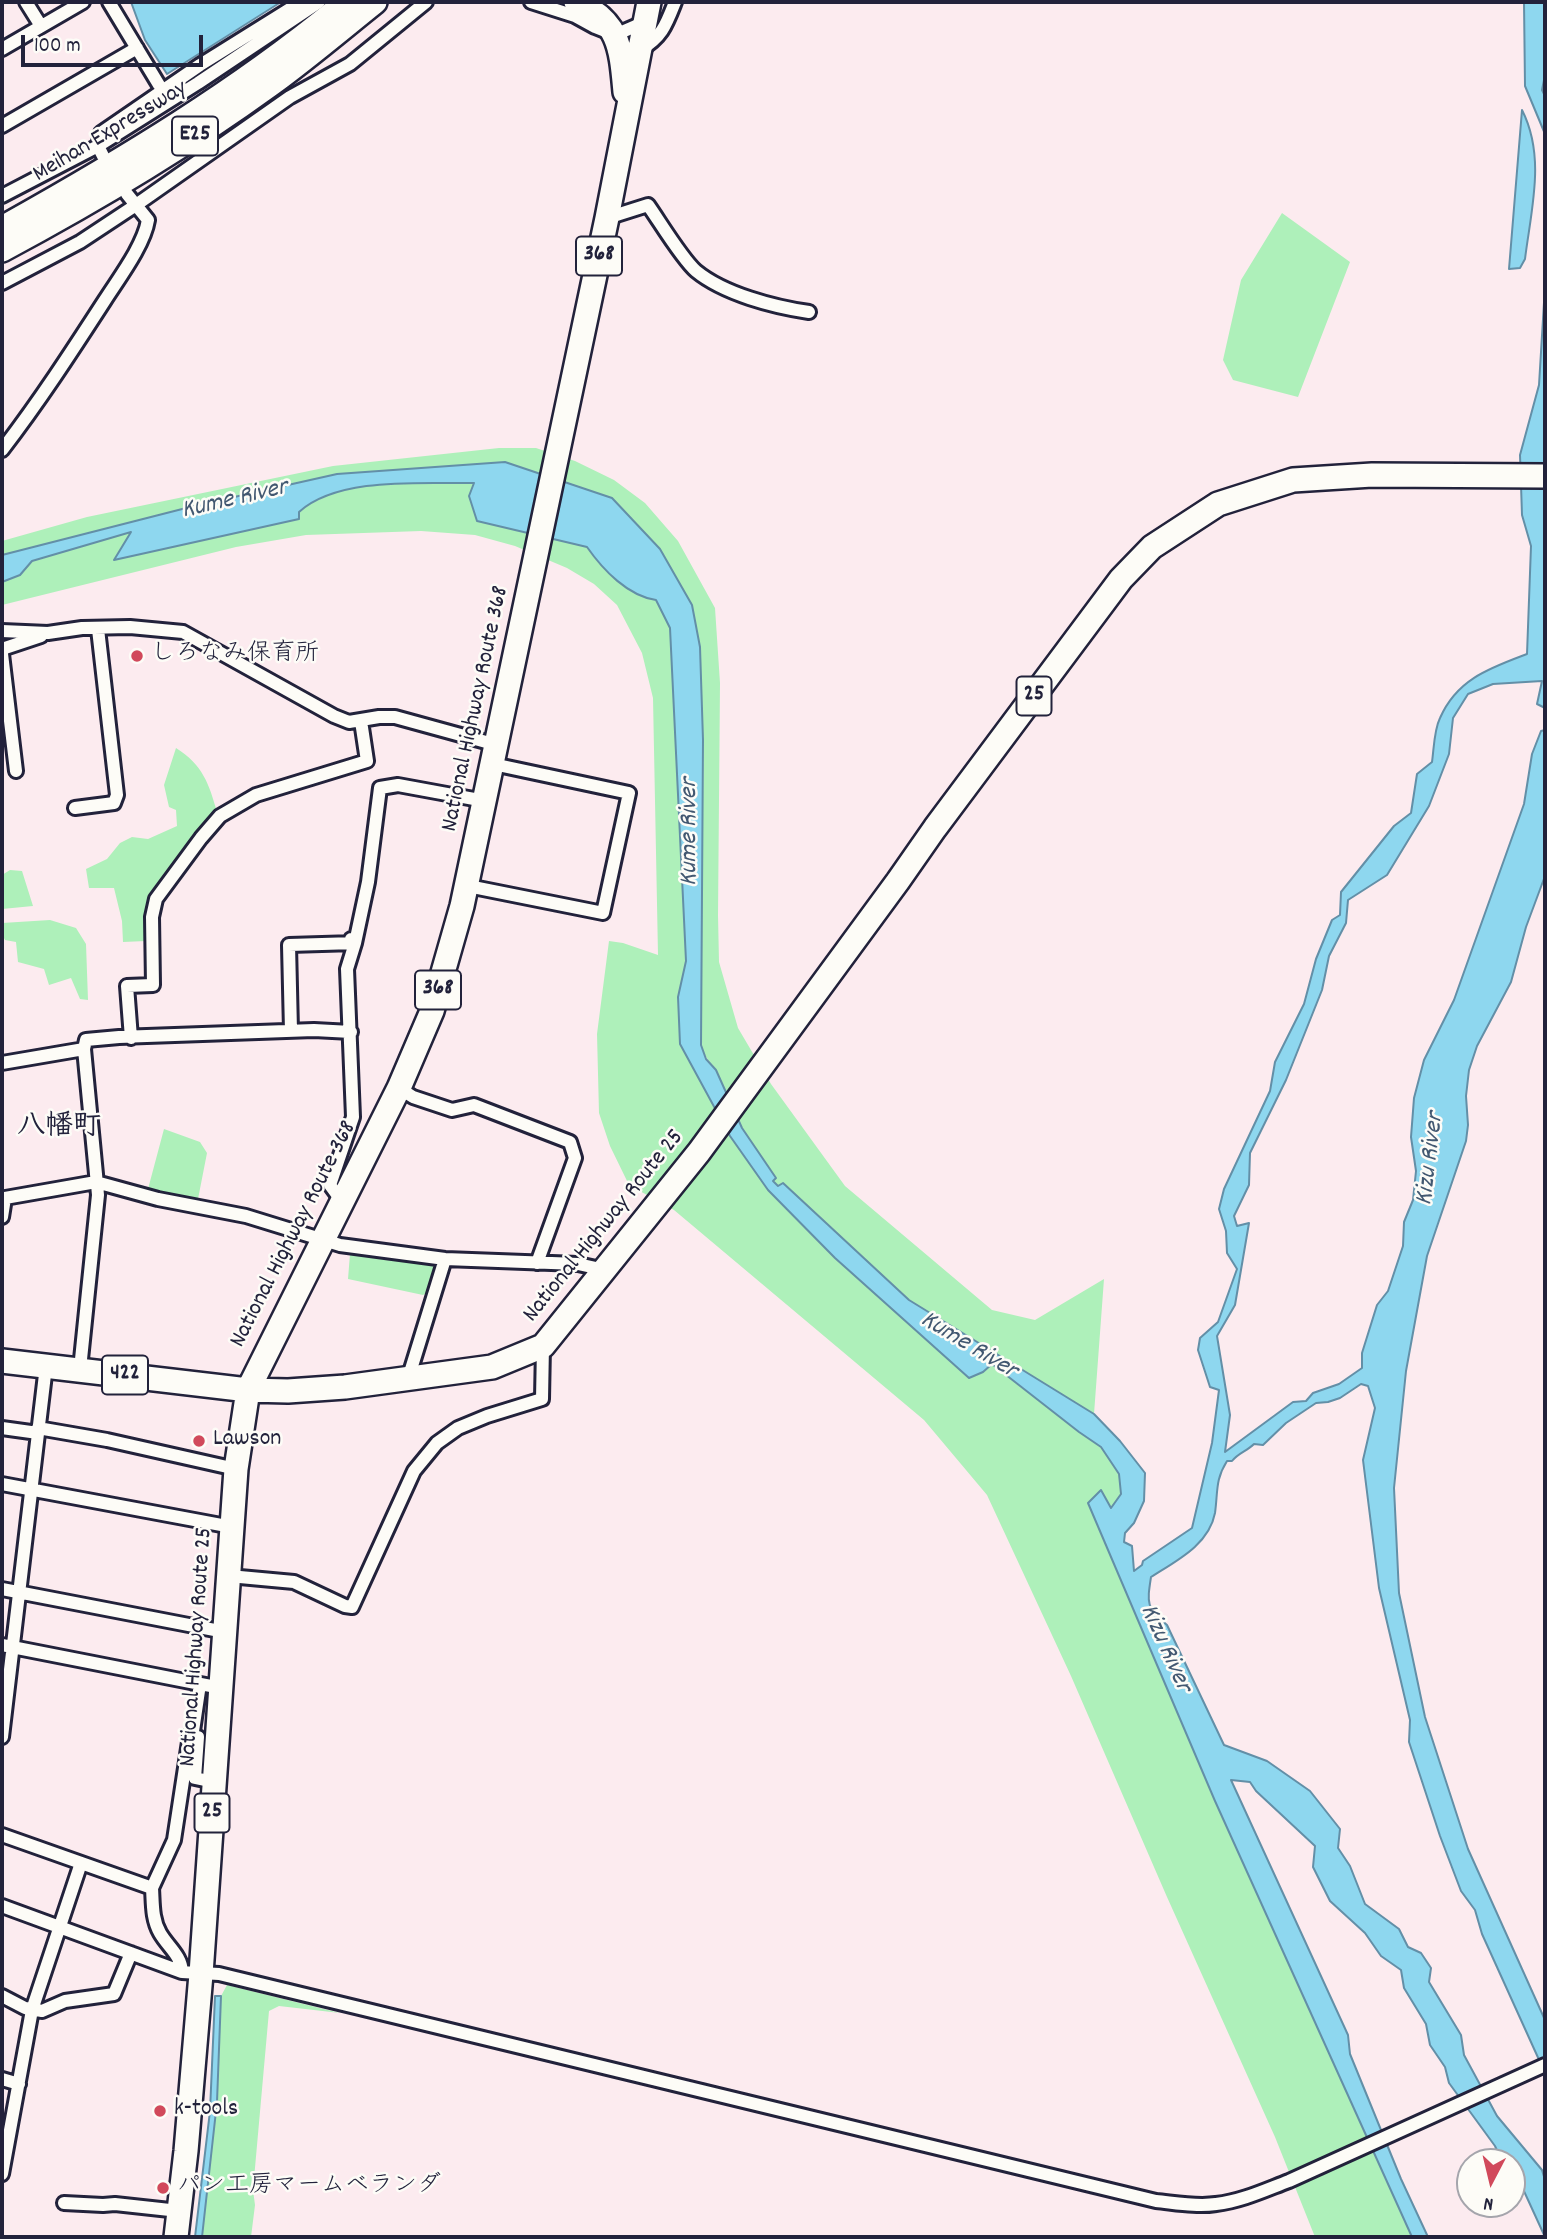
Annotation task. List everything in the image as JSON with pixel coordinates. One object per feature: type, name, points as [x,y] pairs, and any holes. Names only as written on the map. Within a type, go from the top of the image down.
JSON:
[{"type":"highway","name":"Meihan Expressway","points":[[2,229],[195,114],[346,2]]},
{"type":"highway","name":"Meihan Expressway","points":[[2,250],[207,128],[271,84],[374,2]]},
{"type":"highway","points":[[139,170],[195,140],[242,110],[385,2]]},
{"type":"highway","points":[[575,2],[604,19],[615,35],[623,70],[627,119]]},
{"type":"highway","points":[[575,2],[592,2]]},
{"type":"highway","name":"National Highway Route 368","points":[[247,1390],[399,1088],[432,1011],[468,886],[650,8]]},
{"type":"highway","name":"National Highway Route 25","points":[[176,2237],[192,1973],[214,1782],[210,1686],[225,1632],[236,1469],[247,1390],[288,1391],[408,1379],[492,1367],[543,1346],[709,1139],[951,806],[1121,579],[1152,547],[1218,504],[1293,480],[1372,475],[1545,476]]},
{"type":"highway","name":"422","points":[[2,1361],[247,1390]]},
{"type":"street","points":[[26,2],[41,26]]},
{"type":"street","points":[[2,49],[83,2]]},
{"type":"street","points":[[109,2],[159,85]]},
{"type":"street","points":[[101,151],[101,133],[200,65],[301,2]]},
{"type":"street","points":[[2,196],[101,151],[319,2]]},
{"type":"street","points":[[2,283],[80,242],[290,97],[350,64],[426,2]]},
{"type":"street","points":[[531,2],[575,16],[615,35],[650,8]]},
{"type":"street","points":[[640,51],[653,43],[663,31],[675,2]]},
{"type":"street","points":[[2,126],[137,48]]},
{"type":"street","points":[[2,450],[44,394],[119,277],[146,229],[148,220],[127,194]]},
{"type":"street","points":[[607,218],[648,205],[696,271],[727,288],[777,307],[808,312]]},
{"type":"street","points":[[2,631],[48,633],[82,628],[130,627],[183,632],[349,722],[360,722],[379,716],[395,717],[495,755],[629,793],[603,913],[468,886]]},
{"type":"street","points":[[75,808],[114,803],[117,795],[98,629]]},
{"type":"street","points":[[16,771],[2,652],[48,633]]},
{"type":"street","points":[[131,1038],[127,986],[153,985],[152,925],[156,899],[201,838],[220,816],[233,807],[256,795],[367,761],[360,722]]},
{"type":"street","points":[[341,1200],[330,1185],[353,1117],[347,970],[352,940],[368,882],[380,788],[398,786],[485,801]]},
{"type":"street","points":[[291,1031],[289,945],[352,940]]},
{"type":"street","points":[[80,1369],[98,1195],[84,1049],[86,1040],[291,1031],[351,1032]]},
{"type":"street","points":[[2,1063],[84,1049]]},
{"type":"street","points":[[399,1088],[413,1097],[452,1110],[474,1105],[570,1142],[575,1158],[537,1263]]},
{"type":"street","points":[[2,1217],[5,1198],[96,1182],[158,1199],[246,1216],[340,1245],[445,1259],[578,1264],[605,1270]]},
{"type":"street","points":[[408,1379],[445,1259]]},
{"type":"street","points":[[229,1576],[294,1582],[352,1607],[414,1471],[437,1443],[458,1428],[542,1399],[543,1346]]},
{"type":"street","points":[[2,1737],[8,1645],[21,1591],[46,1366]]},
{"type":"street","points":[[2,1427],[107,1440],[236,1469]]},
{"type":"street","points":[[2,1484],[232,1527]]},
{"type":"street","points":[[2,1589],[225,1632]]},
{"type":"street","points":[[8,1645],[210,1686],[190,1735],[174,1840],[152,1888],[154,1920],[160,1933],[192,1973]]},
{"type":"street","points":[[190,1735],[198,1737],[195,1778],[214,1782]]},
{"type":"street","points":[[2,1835],[152,1888]]},
{"type":"street","points":[[2,2174],[32,2010],[81,1863]]},
{"type":"street","points":[[2,1906],[192,1973],[233,1978],[1156,2201],[1215,2205],[1246,2198],[1545,2065]]},
{"type":"street","points":[[2,1996],[32,2010],[42,2011],[65,2001],[114,1994],[131,1953]]},
{"type":"street","points":[[2,2079],[19,2084]]},
{"type":"street","points":[[64,2203],[115,2204],[179,2211]]},
{"type":"green space","points":[[1282,213],[1350,262],[1298,397],[1233,380],[1223,360],[1241,280]]},
{"type":"green space","points":[[499,448],[536,448],[575,461],[614,480],[645,503],[678,541],[715,608],[720,683],[719,962],[738,1028],[771,1084],[845,1186],[992,1310],[1035,1320],[1104,1279],[1094,1414],[909,1300],[783,1183],[778,1186],[773,1181],[776,1178],[742,1130],[720,1079],[703,1052],[699,1033],[702,691],[692,605],[505,462],[194,506],[2,555],[2,541],[87,517],[333,466]]},
{"type":"green space","points":[[407,483],[474,483],[469,496],[477,521],[587,547],[599,563],[619,581],[656,600],[670,628],[686,961],[678,997],[730,1136],[768,1190],[835,1258],[983,1372],[992,1363],[1101,1447],[1119,1474],[1121,1494],[1111,1508],[1101,1490],[1089,1503],[1215,1801],[1412,2237],[1315,2237],[1275,2137],[1071,1676],[987,1495],[924,1420],[674,1210],[629,1185],[610,1146],[599,1113],[597,1034],[609,941],[658,955],[653,698],[642,653],[617,605],[594,584],[567,568],[515,546],[475,535],[421,531],[306,535],[236,547],[2,605],[2,582],[20,575],[32,561],[132,532],[115,559],[299,512],[316,500],[359,487]]},
{"type":"green space","points":[[176,748],[199,768],[217,812],[151,896],[146,941],[123,942],[122,921],[114,888],[89,888],[86,869],[107,859],[120,843],[132,837],[148,839],[177,826],[176,810],[169,807],[164,785]]},
{"type":"green space","points":[[10,870],[22,871],[33,906],[2,909],[2,875]]},
{"type":"green space","points":[[50,920],[76,928],[86,944],[88,1000],[80,999],[71,978],[49,985],[44,969],[18,962],[16,942],[5,940],[2,934],[2,923]]},
{"type":"green space","points":[[164,1129],[200,1142],[207,1153],[198,1199],[148,1189]]},
{"type":"green space","points":[[353,1252],[439,1265],[430,1291],[423,1295],[348,1279],[350,1254]]},
{"type":"green space","points":[[227,1985],[340,2013],[279,2006],[269,2011],[251,2237],[202,2237],[217,2102],[221,1996]]},
{"type":"water","points":[[131,2],[281,2],[167,74],[145,40]]},
{"type":"water","points":[[1524,2],[1545,2],[1545,75],[1542,90],[1545,96],[1545,134],[1525,86]]},
{"type":"water","points":[[1522,110],[1533,146],[1535,184],[1525,259],[1520,268],[1509,269]]},
{"type":"water","points":[[1545,286],[1545,708],[1537,704],[1542,681],[1493,684],[1468,694],[1453,718],[1449,754],[1429,806],[1387,875],[1348,900],[1346,923],[1329,956],[1322,990],[1286,1080],[1250,1153],[1249,1185],[1234,1216],[1237,1226],[1249,1223],[1235,1305],[1217,1336],[1230,1415],[1225,1452],[1293,1402],[1306,1401],[1313,1393],[1339,1384],[1362,1368],[1362,1353],[1377,1305],[1388,1291],[1403,1246],[1404,1222],[1413,1200],[1416,1171],[1411,1137],[1414,1098],[1424,1060],[1454,1000],[1524,804],[1532,754],[1541,731],[1545,730],[1545,876],[1526,927],[1511,982],[1477,1046],[1469,1070],[1466,1141],[1427,1256],[1406,1371],[1394,1488],[1399,1593],[1425,1717],[1468,1849],[1545,2020],[1545,2073],[1482,1934],[1475,1910],[1461,1891],[1409,1742],[1410,1720],[1379,1588],[1363,1460],[1375,1408],[1368,1386],[1361,1384],[1340,1398],[1316,1403],[1286,1423],[1263,1445],[1254,1444],[1232,1461],[1227,1461],[1219,1480],[1212,1524],[1190,1551],[1151,1577],[1149,1593],[1152,1609],[1167,1625],[1224,1745],[1267,1761],[1310,1791],[1340,1829],[1338,1848],[1350,1866],[1365,1904],[1399,1929],[1408,1947],[1421,1953],[1431,1968],[1429,1982],[1461,2035],[1464,2055],[1497,2116],[1524,2148],[1496,2148],[1449,2083],[1445,2067],[1430,2045],[1426,2024],[1404,1988],[1401,1970],[1381,1956],[1365,1933],[1330,1901],[1313,1867],[1315,1846],[1256,1791],[1250,1782],[1231,1780],[1348,2035],[1350,2054],[1428,2237],[1412,2237],[1215,1801],[1088,1503],[1101,1490],[1111,1508],[1121,1494],[1119,1474],[1101,1447],[992,1364],[983,1372],[969,1378],[835,1258],[768,1190],[730,1136],[680,1044],[678,997],[686,961],[670,628],[656,600],[626,588],[587,547],[477,521],[469,496],[474,483],[407,483],[359,487],[316,500],[299,512],[299,519],[114,560],[131,532],[32,561],[20,575],[2,582],[2,555],[194,506],[337,474],[505,462],[612,498],[660,549],[692,605],[700,647],[703,740],[701,1045],[706,1059],[716,1070],[742,1128],[776,1178],[773,1181],[778,1186],[783,1183],[909,1300],[1094,1414],[1120,1441],[1145,1473],[1144,1501],[1134,1523],[1125,1533],[1124,1542],[1132,1546],[1134,1571],[1143,1561],[1192,1528],[1212,1443],[1219,1390],[1210,1387],[1198,1350],[1200,1338],[1218,1322],[1237,1269],[1227,1253],[1226,1231],[1219,1209],[1224,1189],[1270,1091],[1275,1062],[1304,1004],[1316,959],[1332,920],[1340,915],[1341,892],[1394,826],[1411,813],[1417,774],[1432,762],[1435,734],[1447,705],[1465,684],[1500,664],[1527,654],[1531,546],[1522,515],[1520,455],[1539,385]]},
{"type":"water","points":[[215,1996],[221,1996],[217,2102],[202,2237],[195,2237],[210,2111]]},
{"type":"water","points":[[1526,2151],[1542,2170],[1545,2180],[1545,2237],[1526,2196]]},
{"type":"place","name":"しろなみ保育所","points":[[137,656]]},
{"type":"place","name":"Lawson","points":[[199,1441]]},
{"type":"place","name":"k-tools","points":[[160,2111]]},
{"type":"place","name":"パン工房マームベランダ","points":[[163,2188]]},
{"type":"district","name":"八幡町","points":[[59,1129]]},
{"type":"water label","name":"Kume River","points":[[235,501]]},
{"type":"water label","name":"Kume River","points":[[691,832]]},
{"type":"water label","name":"Kizu River","points":[[1432,1159]]},
{"type":"water label","name":"Kume River","points":[[968,1347]]},
{"type":"water label","name":"Kizu River","points":[[1164,1649]]}]
